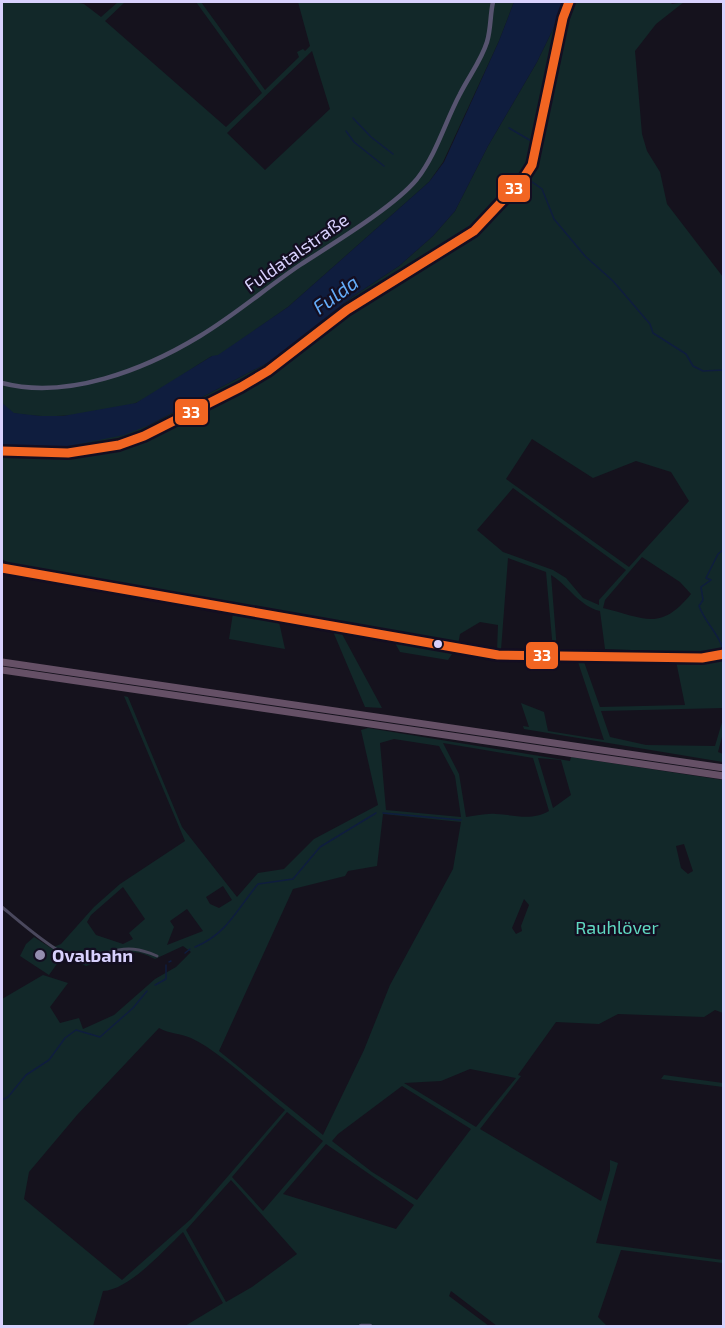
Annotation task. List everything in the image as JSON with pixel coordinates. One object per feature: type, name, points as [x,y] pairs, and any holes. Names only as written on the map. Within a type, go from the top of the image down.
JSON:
[{"type":"highway","points":[[2,662],[723,768]]},
{"type":"highway","points":[[2,670],[723,776]]},
{"type":"main road","name":"Fuldatalstraße","points":[[2,383],[18,387],[51,388],[84,383],[165,355],[218,324],[387,204],[415,181],[431,159],[460,93],[477,67],[488,40],[493,2]]},
{"type":"main road","points":[[2,450],[68,453],[119,445],[144,436],[222,397],[268,370],[347,310],[474,231],[522,180],[532,165],[563,18],[569,2]]},
{"type":"main road","points":[[2,568],[498,655],[702,658],[723,654]]},
{"type":"main road","points":[[361,1326],[370,1326]]},
{"type":"street","points":[[2,907],[45,941],[84,961],[91,962],[106,954],[125,949],[139,949],[158,956]]},
{"type":"green space","points":[[2,2],[74,2],[84,4],[101,17],[118,2],[125,2],[105,21],[226,127],[262,93],[196,2],[201,2],[265,90],[299,57],[297,52],[303,49],[305,51],[310,46],[298,2],[514,2],[499,41],[443,162],[429,182],[288,307],[218,356],[212,356],[157,392],[125,407],[90,414],[50,416],[2,410]],"holes":[[[312,51],[330,109],[265,170],[227,133]]]},
{"type":"green space","points":[[562,2],[670,2],[672,4],[684,2],[656,24],[635,51],[642,134],[647,151],[660,172],[667,204],[723,277],[723,650],[707,655],[658,655],[654,651],[605,649],[600,611],[580,601],[551,575],[557,650],[553,650],[546,572],[508,558],[501,650],[497,651],[498,625],[480,622],[460,634],[458,645],[448,660],[400,652],[395,643],[342,634],[382,708],[365,707],[329,622],[94,582],[14,566],[2,559],[2,445],[36,448],[149,425],[269,362],[352,297],[399,266],[433,236],[455,211],[554,27]],"holes":[[[556,58],[543,135],[532,175],[530,173]],[[532,439],[593,478],[636,461],[671,472],[689,501],[629,567],[506,479]],[[513,488],[626,570],[599,600],[599,605],[583,598],[566,578],[553,570],[503,552],[477,530]],[[642,557],[680,582],[691,594],[670,614],[651,619],[603,608],[605,600]]]},
{"type":"green space","points":[[233,613],[279,622],[285,649],[229,639]]},
{"type":"green space","points":[[723,656],[723,708],[601,711],[610,737],[646,745],[715,746],[723,719],[723,733],[718,752],[723,754],[723,762],[524,729],[523,726],[529,727],[521,703],[544,712],[548,731],[604,740],[577,659],[583,659],[600,707],[685,705],[676,661],[706,661]]},
{"type":"green space","name":"Rauhlöver","points":[[124,696],[128,697],[182,827],[237,897],[258,873],[284,869],[314,839],[378,805],[361,730],[368,728],[570,761],[571,757],[723,780],[723,1013],[715,1010],[704,1017],[618,1014],[599,1024],[556,1022],[518,1075],[521,1076],[480,1129],[601,1201],[610,1170],[610,1160],[618,1163],[596,1243],[723,1260],[723,1263],[621,1250],[598,1317],[607,1326],[497,1326],[451,1291],[449,1296],[489,1326],[185,1326],[223,1303],[183,1232],[135,1277],[113,1289],[103,1291],[93,1326],[2,1326],[2,999],[43,975],[68,983],[50,1007],[60,1023],[79,1018],[83,1029],[114,1015],[155,979],[176,967],[191,952],[183,946],[155,959],[137,952],[129,952],[86,966],[59,953],[59,961],[49,975],[20,956],[26,944],[34,937],[51,948],[61,944],[94,907],[120,884],[185,841]],"holes":[[[394,739],[439,746],[455,776],[461,817],[386,810],[380,743]],[[443,743],[533,758],[549,811],[530,817],[485,814],[466,817],[459,774]],[[538,758],[561,760],[571,795],[553,808]],[[383,814],[461,822],[453,869],[390,985],[364,1050],[323,1135],[219,1051],[293,889],[345,876],[348,871],[377,866]],[[684,844],[693,871],[688,874],[681,868],[676,846]],[[223,886],[232,900],[219,908],[210,904],[206,897]],[[123,887],[145,919],[129,933],[133,939],[123,944],[96,935],[87,922],[91,915]],[[524,899],[529,905],[521,926],[522,931],[516,934],[512,928]],[[187,909],[203,931],[167,945],[174,927],[170,921]],[[159,1028],[187,1036],[203,1044],[227,1061],[285,1110],[191,1219],[122,1280],[24,1199],[29,1172],[77,1115]],[[470,1069],[516,1078],[476,1127],[404,1083],[441,1081]],[[402,1086],[471,1129],[417,1200],[372,1172],[332,1141]],[[287,1112],[323,1141],[263,1211],[232,1177]],[[326,1144],[414,1205],[396,1229],[283,1194]],[[231,1180],[297,1254],[252,1287],[226,1302],[186,1230]]]},
{"type":"green space","points":[[664,1075],[723,1083],[723,1087],[661,1079]]},
{"type":"water","name":"Fulda","points":[[514,2],[562,2],[554,27],[537,62],[488,146],[455,211],[433,236],[399,266],[352,297],[269,362],[149,425],[124,435],[69,446],[36,448],[2,445],[2,403],[14,413],[63,416],[136,403],[212,356],[218,355],[288,307],[429,182],[444,162],[499,41]]},
{"type":"waterway","points":[[353,118],[371,137],[393,154]]},
{"type":"waterway","points":[[509,128],[533,142],[531,157],[524,172]]},
{"type":"waterway","points":[[346,131],[354,142],[384,166]]},
{"type":"waterway","points":[[528,179],[542,189],[554,219],[585,256],[613,281],[650,324],[653,333],[686,354],[693,366],[703,371],[724,370]]},
{"type":"waterway","points":[[720,652],[722,646],[699,606],[703,600],[701,587],[711,580],[706,578],[718,554],[724,549]]},
{"type":"waterway","points":[[195,947],[206,942],[223,928],[258,884],[293,879],[320,847],[376,813]]},
{"type":"waterway","points":[[383,813],[461,820]]},
{"type":"waterway","points":[[185,953],[190,949]]},
{"type":"waterway","points":[[155,985],[166,979],[166,965]]},
{"type":"waterway","points":[[2,1100],[8,1097],[26,1075],[49,1060],[65,1038],[76,1030],[100,1037],[133,1008],[147,991]]},
{"type":"transit line","name":"33","points":[[2,451],[68,453],[119,445],[144,436],[268,371],[347,310],[474,231],[523,179],[532,165],[563,18],[569,2]]},
{"type":"transit line","name":"33","points":[[2,568],[498,655],[702,658],[724,654]]},
{"type":"place","name":"Ovalbahn","points":[[40,955]]}]
